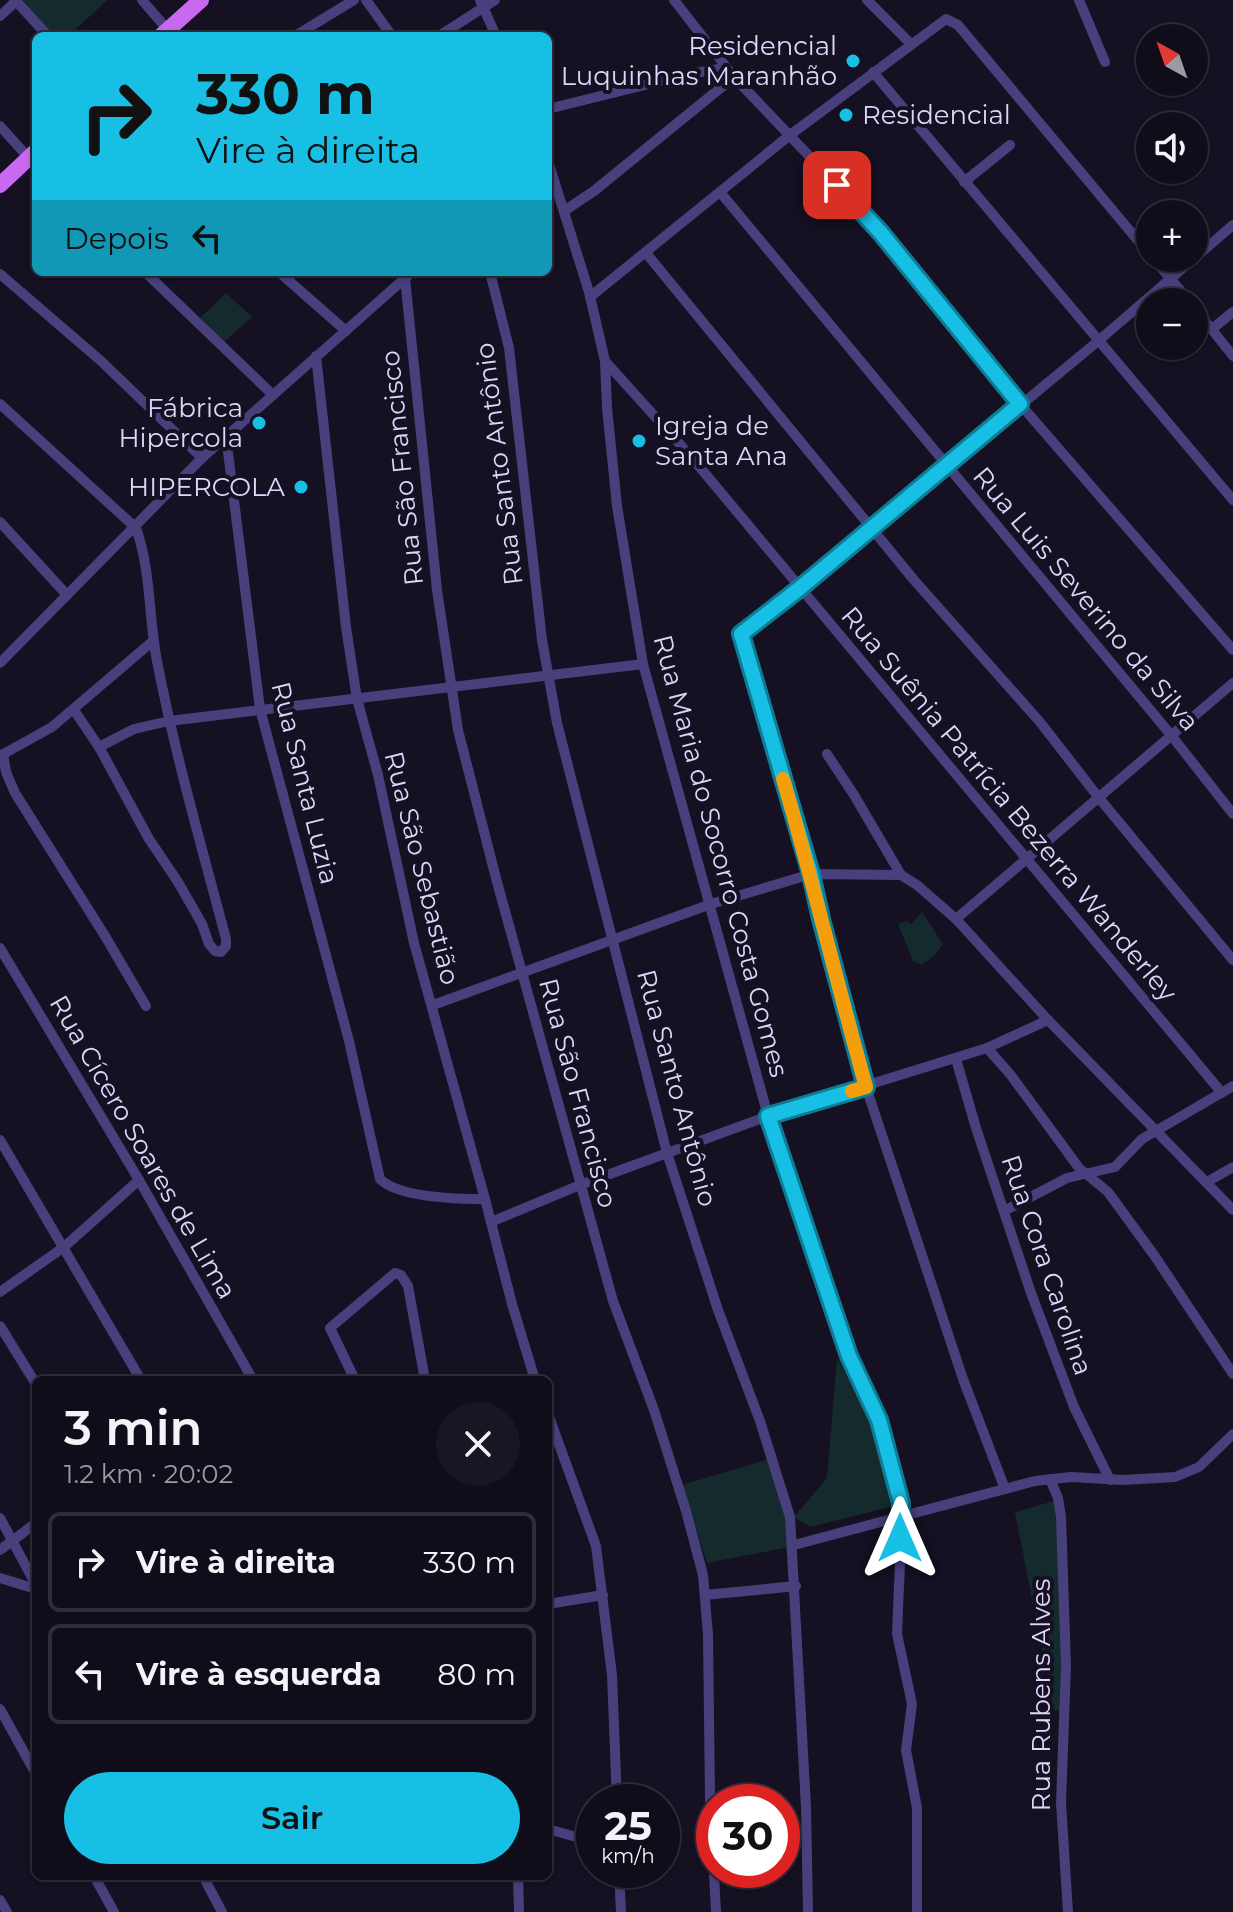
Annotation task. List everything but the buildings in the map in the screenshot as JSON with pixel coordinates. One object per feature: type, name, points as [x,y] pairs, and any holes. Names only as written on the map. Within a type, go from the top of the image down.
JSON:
[{"type":"main road","points":[[169,32],[201,0]]},
{"type":"main road","points":[[0,185],[32,159]]},
{"type":"street","points":[[0,16],[16,0],[44,32]]},
{"type":"street","points":[[142,0],[166,32]]},
{"type":"street","points":[[302,32],[354,0]]},
{"type":"street","points":[[366,0],[389,32]]},
{"type":"street","points":[[444,32],[481,4],[495,0]]},
{"type":"street","points":[[674,0],[725,68],[869,219],[1020,404],[1233,650]]},
{"type":"street","points":[[867,0],[911,44]]},
{"type":"street","points":[[1079,0],[1105,62]]},
{"type":"street","points":[[481,4],[494,32]]},
{"type":"street","points":[[590,297],[790,135],[946,19],[954,22],[1136,238]]},
{"type":"street","points":[[552,108],[725,68]]},
{"type":"street","points":[[873,72],[1097,342],[1231,496]]},
{"type":"street","points":[[564,211],[594,191],[734,77]]},
{"type":"street","points":[[0,126],[32,157]]},
{"type":"street","points":[[964,182],[1010,145]]},
{"type":"street","name":"Rua Maria do Socorro Costa Gomes","points":[[552,185],[564,211],[590,297],[605,361],[617,506],[643,664],[768,1116],[845,1345],[879,1420],[899,1492],[902,1515],[897,1634],[912,1704],[906,1750],[917,1808],[917,1912]]},
{"type":"street","name":"Rua Luis Severino da Silva","points":[[720,192],[1171,735],[1233,814]]},
{"type":"street","points":[[1005,1489],[963,1379],[866,1087],[824,935],[811,874],[741,634],[1097,342],[1233,225]]},
{"type":"street","points":[[646,253],[872,529],[1040,722],[1233,960]]},
{"type":"street","points":[[1164,272],[1178,288]]},
{"type":"street","points":[[1,276],[91,352],[202,458]]},
{"type":"street","points":[[149,276],[273,395]]},
{"type":"street","points":[[284,276],[346,331]]},
{"type":"street","points":[[0,663],[202,458],[407,276]]},
{"type":"street","name":"Rua São Francisco","points":[[408,276],[437,590],[450,689],[522,973],[613,1301],[654,1410],[703,1575],[716,1912]]},
{"type":"street","name":"Rua Santo Antônio","points":[[491,276],[509,348],[547,677],[667,1153],[790,1517],[796,1586],[808,1912]]},
{"type":"street","points":[[1212,329],[1233,312]]},
{"type":"street","points":[[1208,324],[1233,356]]},
{"type":"street","name":"Rua São Sebastião","points":[[316,356],[342,598],[357,699],[378,775],[414,943],[534,1376]]},
{"type":"street","name":"Rua Suênia Patrícia Bezerra Wanderley","points":[[605,361],[652,412],[1222,1093]]},
{"type":"street","points":[[0,404],[136,528],[148,576],[153,641],[169,721],[226,939],[223,951],[215,951],[178,882],[149,839],[99,747],[74,710]]},
{"type":"street","name":"Rua Santa Luzia","points":[[226,436],[260,709],[349,1041],[380,1179],[396,1189],[457,1199],[485,1199]]},
{"type":"street","points":[[0,522],[67,595]]},
{"type":"street","points":[[146,1006],[15,793],[1,755],[41,736],[153,641]]},
{"type":"street","points":[[99,747],[134,729],[169,721],[643,664]]},
{"type":"street","points":[[956,919],[1233,683]]},
{"type":"street","points":[[827,754],[901,875],[956,919],[1048,1020],[1233,1210]]},
{"type":"street","points":[[433,1005],[711,904],[811,874],[901,875]]},
{"type":"street","name":"Rua Cícero Soares de Lima","points":[[0,948],[139,1180],[251,1376]]},
{"type":"street","points":[[491,1222],[580,1185],[768,1116],[987,1048],[1048,1020]]},
{"type":"street","points":[[987,1048],[1085,1173],[1108,1192],[1233,1374]]},
{"type":"street","name":"Rua Cora Carolina","points":[[956,1059],[1031,1293],[1074,1407],[1110,1480]]},
{"type":"street","points":[[1004,1211],[1067,1178],[1115,1167],[1133,1145],[1233,1086]]},
{"type":"street","points":[[0,1140],[139,1376]]},
{"type":"street","points":[[1207,1182],[1233,1167]]},
{"type":"street","points":[[0,1292],[64,1247],[139,1180]]},
{"type":"street","points":[[353,1376],[330,1328],[390,1275],[397,1273],[408,1286],[424,1376]]},
{"type":"street","points":[[0,1326],[32,1378]]},
{"type":"street","points":[[552,1425],[593,1536],[612,1675],[616,1784]]},
{"type":"street","points":[[794,1545],[1050,1479],[1175,1477],[1188,1473],[1233,1434]]},
{"type":"street","name":"Rua Rubens Alves","points":[[1050,1479],[1058,1498],[1061,1517],[1066,1666],[1061,1803],[1068,1912]]},
{"type":"street","points":[[0,1518],[32,1579]]},
{"type":"street","points":[[0,1550],[32,1526]]},
{"type":"street","points":[[0,1578],[32,1586]]},
{"type":"street","points":[[705,1595],[796,1586]]},
{"type":"street","points":[[552,1603],[603,1595]]},
{"type":"street","points":[[0,1709],[32,1767]]},
{"type":"street","points":[[552,1830],[576,1837]]},
{"type":"street","points":[[96,1880],[114,1912]]},
{"type":"street","points":[[205,1880],[222,1912]]},
{"type":"street","points":[[518,1880],[519,1912]]},
{"type":"street","points":[[620,1888],[621,1912]]},
{"type":"street","points":[[0,1900],[7,1912]]},
{"type":"green space","points":[[19,0],[107,0],[73,32],[48,32]]},
{"type":"green space","points":[[226,293],[252,317],[224,342],[200,318]]},
{"type":"green space","points":[[922,912],[943,944],[922,965],[913,961],[898,924],[907,921],[911,924]]},
{"type":"green space","points":[[837,1357],[873,1429],[886,1466],[894,1506],[810,1527],[794,1517],[827,1478]]},
{"type":"green space","points":[[769,1459],[787,1517],[790,1547],[707,1563],[682,1485]]},
{"type":"green space","points":[[1054,1501],[1063,1606],[1060,1711],[1047,1710],[1047,1676],[1015,1512]]},
{"type":"slow traffic","points":[[783,779],[866,1087],[852,1091]]},
{"type":"place","name":"Residencial Luquinhas Maranhão","points":[[853,61]]},
{"type":"place","name":"Residencial","points":[[846,115]]},
{"type":"place","name":"Fábrica Hipercola","points":[[259,423]]},
{"type":"place","name":"Igreja de Santa Ana","points":[[639,441]]},
{"type":"place","name":"HIPERCOLA","points":[[301,487]]},
{"type":"route","points":[[837,185],[881,233],[1020,404],[741,634],[811,874],[866,1087],[768,1116],[849,1356],[879,1420],[901,1503],[900,1538]]}]
